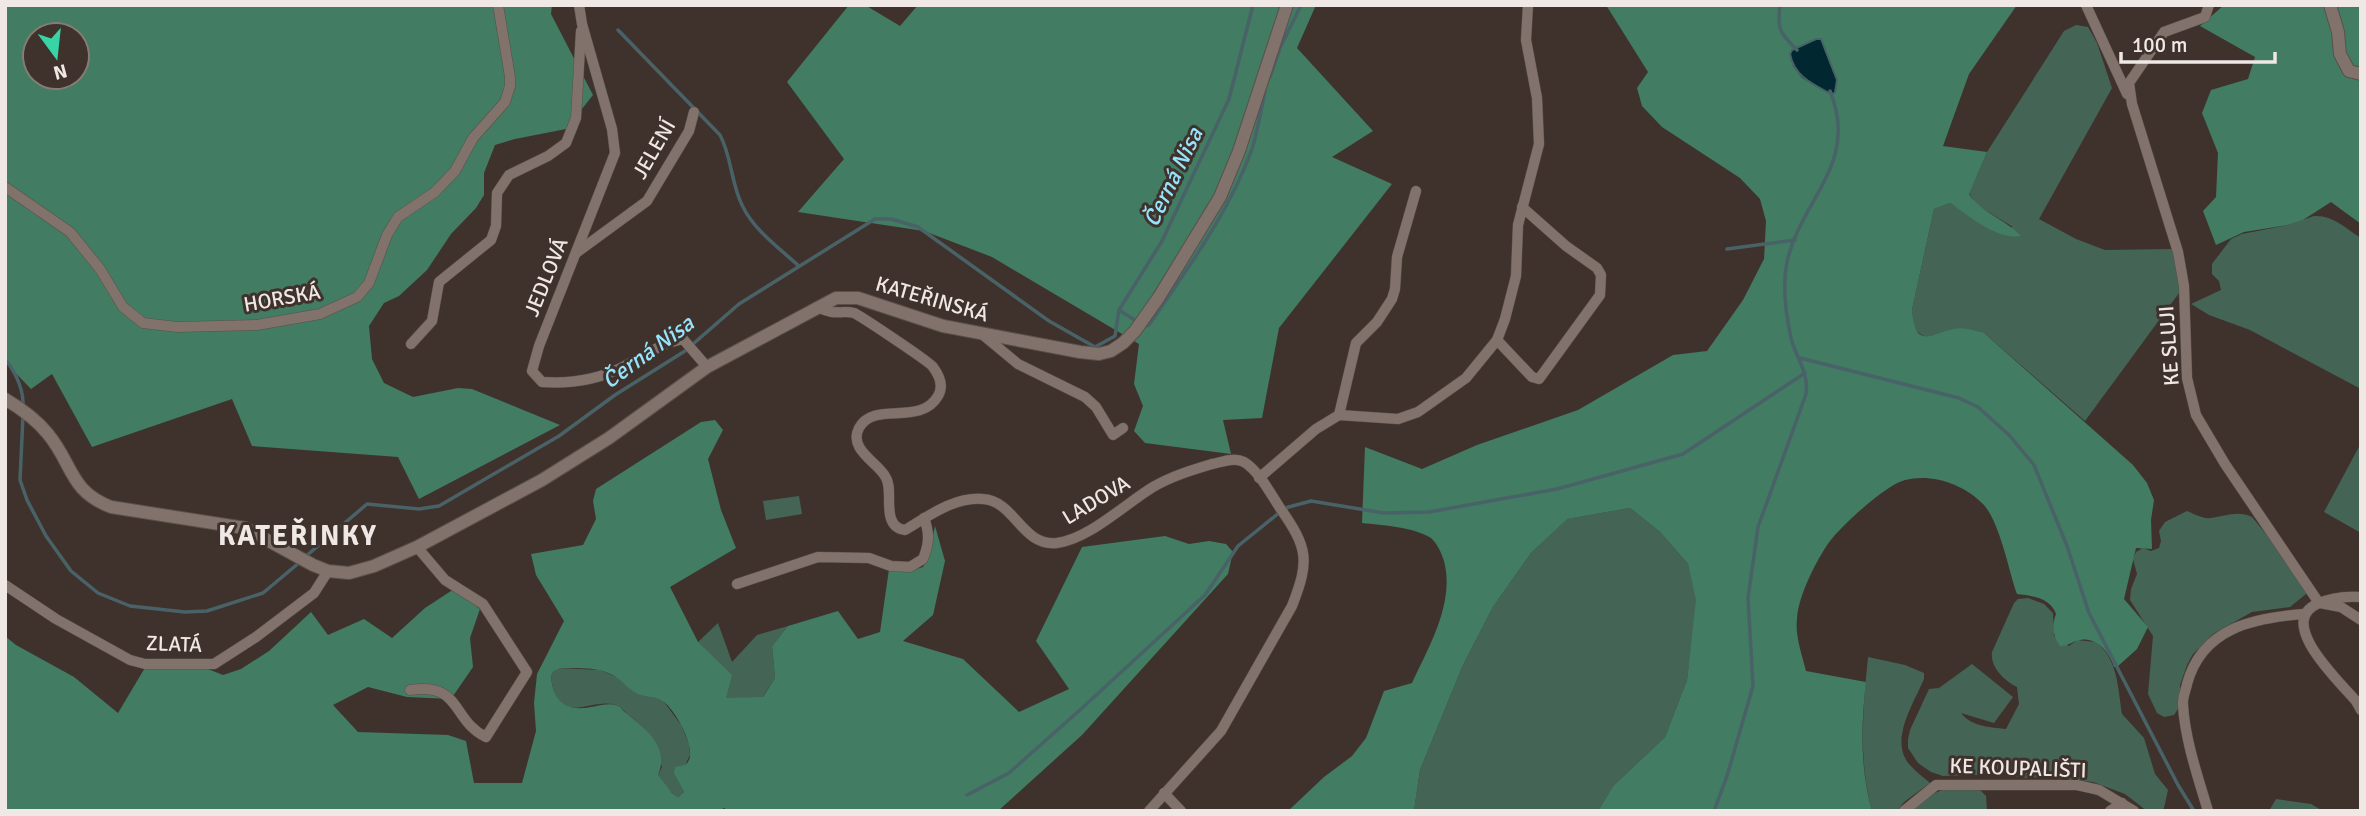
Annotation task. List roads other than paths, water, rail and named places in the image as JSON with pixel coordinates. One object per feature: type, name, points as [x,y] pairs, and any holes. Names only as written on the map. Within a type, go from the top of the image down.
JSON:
[{"type":"street","name":"HORSKÁ","points":[[5,187],[70,232],[100,269],[122,307],[143,323],[177,327],[257,325],[320,314],[357,297],[369,283],[387,235],[398,217],[435,192],[455,171],[473,138],[505,102],[510,76],[498,5]]},
{"type":"street","name":"JEDLOVÁ","points":[[579,5],[612,128],[615,153],[539,346],[533,371],[542,382],[573,381],[598,376],[619,369],[670,341],[683,339],[707,367]]},
{"type":"street","name":"KATEŘINSKÁ","points":[[6,400],[31,415],[50,436],[72,475],[87,495],[97,502],[111,507],[245,528],[313,565],[328,571],[349,573],[374,566],[417,547],[542,480],[609,438],[707,367],[836,298],[858,298],[983,335],[1099,354],[1111,351],[1135,331],[1160,297],[1220,197],[1239,151],[1287,5]]},
{"type":"street","points":[[1259,478],[1316,429],[1339,415],[1398,419],[1418,412],[1466,378],[1497,340],[1516,276],[1518,225],[1539,144],[1537,98],[1526,40],[1528,5]]},
{"type":"street","points":[[2087,5],[2132,104]]},
{"type":"street","name":"KE SLUJI","points":[[2209,5],[2206,17],[2164,33],[2129,83],[2132,104],[2178,252],[2184,286],[2187,378],[2196,415],[2225,464],[2319,603]]},
{"type":"street","points":[[2330,5],[2338,32],[2340,54],[2349,71],[2361,74]]},
{"type":"street","points":[[411,344],[432,321],[439,282],[491,240],[496,226],[497,193],[509,175],[541,160],[566,143],[576,118],[582,24]]},
{"type":"street","name":"JELENÍ","points":[[576,253],[647,201],[689,131],[694,112]]},
{"type":"street","points":[[1339,415],[1356,343],[1377,321],[1392,299],[1398,257],[1416,191]]},
{"type":"street","points":[[1497,340],[1532,377],[1539,379],[1600,295],[1601,275],[1597,268],[1566,246],[1522,207]]},
{"type":"street","name":"LADOVA","points":[[817,307],[831,312],[853,313],[931,364],[940,378],[941,391],[933,405],[920,411],[883,414],[870,418],[859,428],[857,439],[865,457],[884,475],[889,484],[888,512],[894,527],[905,530],[957,503],[983,499],[997,503],[1007,510],[1036,540],[1057,543],[1067,541],[1095,526],[1170,477],[1226,460],[1238,460],[1246,463],[1259,478],[1298,533],[1305,561],[1293,606],[1233,714],[1207,748],[1149,811]]},
{"type":"street","points":[[983,335],[1018,364],[1085,397],[1096,407],[1113,435],[1122,428]]},
{"type":"street","points":[[737,584],[818,557],[869,558],[891,566],[910,567],[923,559],[927,548],[929,534],[924,518]]},
{"type":"street","points":[[410,690],[432,689],[442,692],[451,699],[475,732],[486,737],[527,672],[484,604],[445,580],[417,547]]},
{"type":"street","name":"ZLATÁ","points":[[5,585],[56,619],[130,660],[145,664],[214,664],[256,637],[314,593],[328,571]]},
{"type":"street","points":[[2361,597],[2343,596],[2319,603],[2307,609],[2304,614],[2304,631],[2310,646],[2361,710]]},
{"type":"street","points":[[2319,603],[2340,607],[2361,620]]},
{"type":"street","points":[[2208,811],[2182,703],[2192,668],[2205,648],[2229,631],[2272,617],[2304,614]]},
{"type":"street","name":"KE KOUPALIŠTI","points":[[1904,811],[1936,785],[2077,785],[2099,790],[2134,811]]},
{"type":"street","points":[[1164,793],[1181,811]]},
{"type":"street","points":[[2110,811],[2122,803]]},
{"type":"water","points":[[1821,39],[1837,80],[1835,93],[1831,94],[1817,87],[1800,74],[1792,62],[1792,50]]},
{"type":"waterway","name":"Černá Nisa","points":[[305,557],[367,504],[419,509],[439,506],[559,436],[615,395],[685,351],[739,304],[875,219],[891,219],[918,227],[1049,321],[1095,347],[1115,336],[1119,310],[1162,241],[1229,99],[1253,5]]},
{"type":"waterway","points":[[1270,77],[1280,48],[1301,5]]},
{"type":"waterway","points":[[1780,5],[1781,31],[1797,50]]},
{"type":"waterway","points":[[618,30],[720,135],[736,190],[748,216],[768,239],[799,266]]},
{"type":"waterway","points":[[1144,326],[1149,325],[1192,262],[1232,196],[1252,149],[1265,91]]},
{"type":"waterway","points":[[1714,811],[1753,686],[1748,598],[1758,527],[1806,394],[1806,379],[1793,345],[1788,320],[1786,271],[1794,240],[1833,161],[1838,140],[1837,117],[1830,91]]},
{"type":"waterway","points":[[1727,249],[1795,240]]},
{"type":"waterway","points":[[1119,310],[1138,322]]},
{"type":"waterway","points":[[1800,358],[1959,398],[1978,407],[2009,435],[2034,465],[2067,546],[2089,613],[2194,811]]},
{"type":"waterway","name":"Černá Nisa","points":[[5,359],[18,382],[23,408]]},
{"type":"waterway","points":[[967,795],[1009,773],[1081,709],[1205,595],[1238,546],[1285,508],[1311,501],[1384,513],[1429,512],[1557,489],[1683,454],[1805,373]]},
{"type":"waterway","name":"Černá Nisa","points":[[23,416],[20,480],[27,500],[46,536],[71,571],[98,593],[130,606],[185,612],[207,611],[263,593],[300,562]]},
{"type":"district","name":"KATEŘINKY","points":[[298,536]]}]
